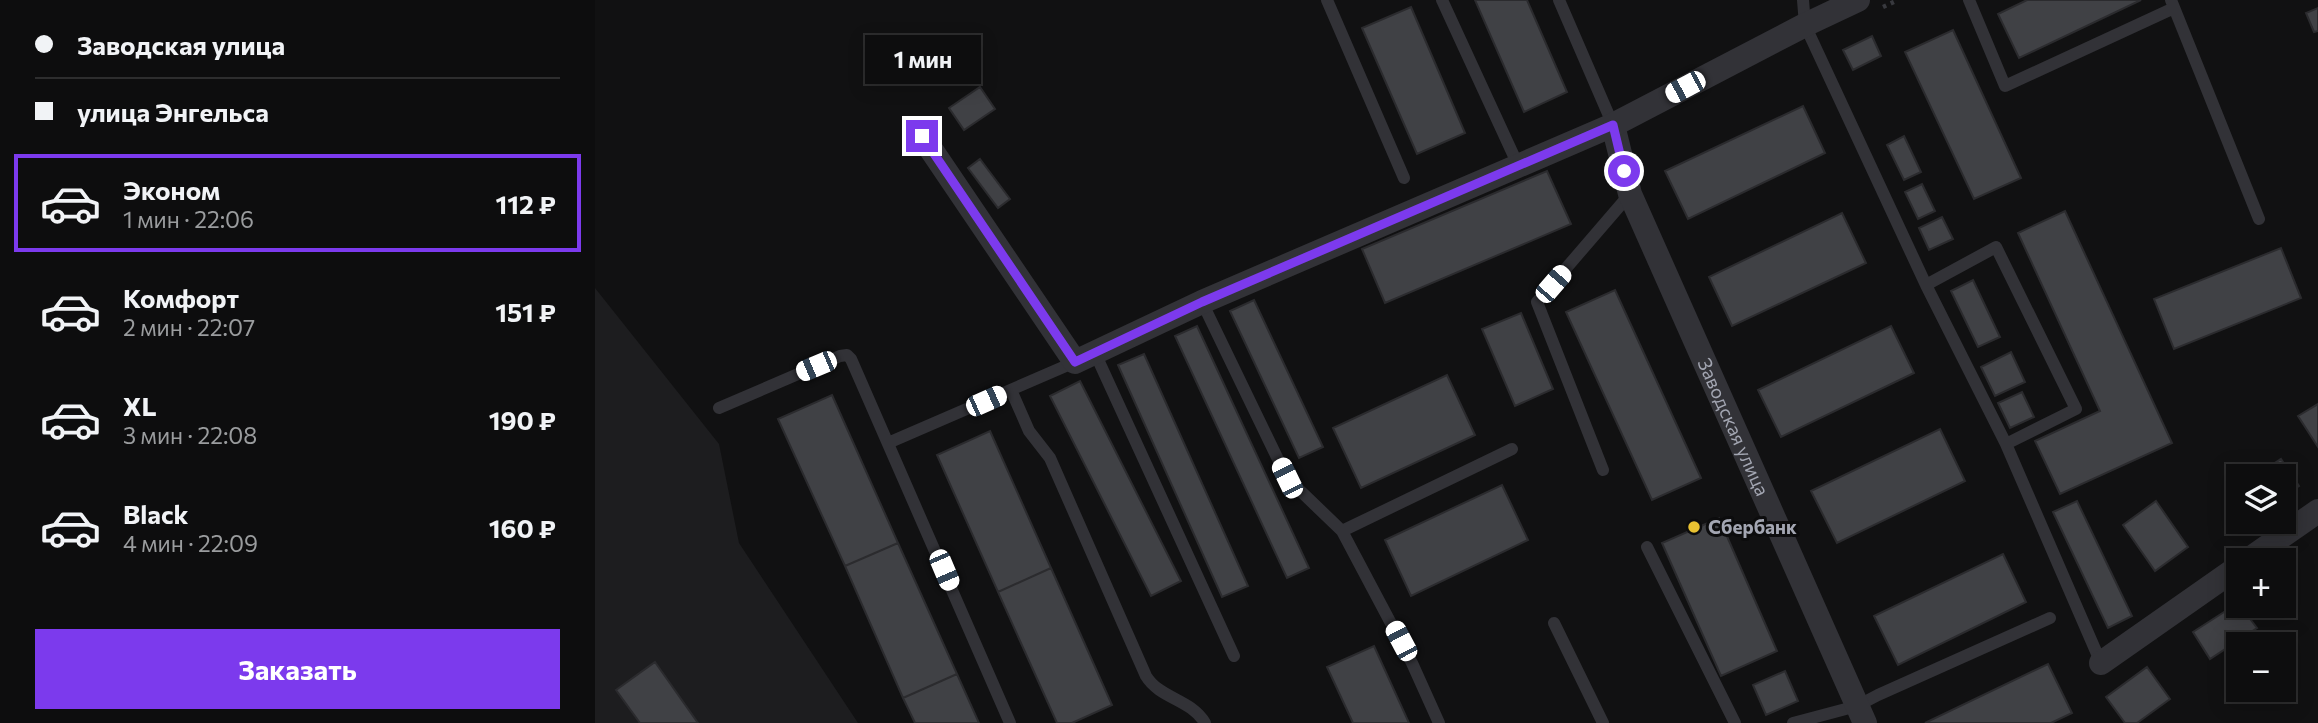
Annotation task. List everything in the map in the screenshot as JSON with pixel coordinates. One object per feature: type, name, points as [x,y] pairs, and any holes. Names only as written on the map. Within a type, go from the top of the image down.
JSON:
[{"type":"street","points":[[922,136],[1085,357],[1202,302],[1613,125],[1805,25],[1865,6]]},
{"type":"street","name":"Заводская улица","points":[[1613,125],[1630,194],[1861,715]]},
{"type":"street","points":[[2265,548],[2318,511]]},
{"type":"street","points":[[2101,663],[2226,575]]},
{"type":"lane","points":[[1327,0],[1404,178]]},
{"type":"lane","points":[[1442,0],[1518,165]]},
{"type":"lane","points":[[1559,0],[1613,125]]},
{"type":"lane","points":[[1803,0],[1805,25],[1926,285],[2006,444],[2101,663]]},
{"type":"lane","points":[[1969,0],[2005,86],[2173,4],[2259,219]]},
{"type":"lane","points":[[1603,470],[1537,302],[1630,194]]},
{"type":"lane","points":[[1926,285],[1996,247],[2076,409],[2006,444]]},
{"type":"lane","points":[[1202,302],[1287,478],[1342,531],[1412,663],[1439,723]]},
{"type":"lane","points":[[719,408],[840,356],[847,355],[851,359],[1010,723]]},
{"type":"lane","points":[[888,443],[1085,357],[1234,656]]},
{"type":"lane","points":[[1011,390],[1029,431],[1050,458],[1146,676],[1152,686],[1198,712],[1205,723]]},
{"type":"lane","points":[[1342,531],[1512,449]]},
{"type":"lane","points":[[1647,547],[1735,723]]},
{"type":"lane","points":[[1793,723],[1861,715],[1878,695],[2050,618]]},
{"type":"lane","points":[[1554,623],[1603,723]]},
{"type":"path","points":[[1865,6],[1898,0]]},
{"type":"shaded area","points":[[595,288],[719,444],[739,543],[858,723],[595,723]]},
{"type":"building","points":[[1475,0],[1527,0],[1567,92],[1524,112]]},
{"type":"building","points":[[2027,0],[2141,0],[2019,58],[1998,14]]},
{"type":"building","points":[[1411,7],[1465,133],[1417,154],[1362,28]]},
{"type":"building","points":[[2318,8],[2318,31],[2314,32],[2306,13]]},
{"type":"building","points":[[1953,30],[2021,178],[1974,199],[1905,52]]},
{"type":"building","points":[[1872,36],[1881,56],[1853,70],[1843,50]]},
{"type":"building","points":[[980,87],[995,109],[964,130],[949,108]]},
{"type":"building","points":[[1803,106],[1825,153],[1688,219],[1665,171]]},
{"type":"building","points":[[1904,136],[1921,172],[1904,180],[1887,145]]},
{"type":"building","points":[[980,159],[1010,199],[998,208],[968,168]]},
{"type":"building","points":[[1547,171],[1571,224],[1385,303],[1362,249]]},
{"type":"building","points":[[1922,184],[1935,211],[1918,219],[1905,192]]},
{"type":"building","points":[[2065,211],[2172,443],[2060,494],[2035,441],[2100,411],[2018,233]]},
{"type":"building","points":[[1842,213],[1866,263],[1732,326],[1709,277]]},
{"type":"building","points":[[1942,217],[1953,239],[1929,250],[1919,228]]},
{"type":"building","points":[[2281,248],[2301,298],[2174,349],[2154,299]]},
{"type":"building","points":[[1973,280],[2000,337],[1978,347],[1951,291]]},
{"type":"building","points":[[1615,290],[1701,478],[1652,500],[1566,312]]},
{"type":"building","points":[[1254,300],[1323,447],[1299,458],[1230,311]]},
{"type":"building","points":[[1521,313],[1553,389],[1515,406],[1482,329]]},
{"type":"building","points":[[1197,326],[1309,568],[1287,578],[1175,336]]},
{"type":"building","points":[[1891,326],[1914,373],[1781,437],[1758,390]]},
{"type":"building","points":[[2011,352],[2025,382],[1995,396],[1981,367]]},
{"type":"building","points":[[1144,354],[1248,586],[1222,597],[1118,365]]},
{"type":"building","points":[[1447,375],[1475,435],[1361,488],[1333,428]]},
{"type":"building","points":[[1080,381],[1181,581],[1151,596],[1050,396]]},
{"type":"building","points":[[2022,392],[2034,417],[2010,428],[1998,403]]},
{"type":"building","points":[[832,395],[898,543],[845,566],[778,419]]},
{"type":"building","points":[[2318,404],[2318,447],[2298,416]]},
{"type":"building","points":[[1940,429],[1965,481],[1837,543],[1811,491]]},
{"type":"building","points":[[990,431],[1051,568],[998,592],[937,455]]},
{"type":"building","points":[[1502,485],[1528,540],[1411,596],[1385,540]]},
{"type":"building","points":[[2077,501],[2132,616],[2108,628],[2053,512]]},
{"type":"building","points":[[2156,501],[2188,547],[2155,571],[2123,525]]},
{"type":"building","points":[[1719,518],[1777,651],[1721,676],[1662,543]]},
{"type":"building","points":[[898,543],[957,674],[903,698],[845,566]]},
{"type":"building","points":[[2003,554],[2026,602],[1898,665],[1874,616]]},
{"type":"building","points":[[1051,568],[1112,705],[1072,723],[1057,723],[998,592]]},
{"type":"building","points":[[2226,611],[2226,618],[2249,618],[2257,628],[2251,632],[2226,632],[2226,648],[2210,659],[2193,632]]},
{"type":"building","points":[[1374,646],[1409,723],[1353,723],[1327,667]]},
{"type":"building","points":[[655,662],[698,723],[640,723],[616,690]]},
{"type":"building","points":[[2048,664],[2072,713],[2051,723],[1925,723]]},
{"type":"building","points":[[2147,667],[2170,699],[2137,723],[2125,723],[2106,697]]},
{"type":"building","points":[[1785,671],[1798,701],[1766,715],[1753,685]]},
{"type":"building","points":[[957,674],[979,723],[915,723],[903,698]]},
{"type":"place","name":"Сбербанк","points":[[1694,527]]},
{"type":"route","points":[[922,136],[1075,362],[1202,302],[1613,125],[1624,171]]}]
